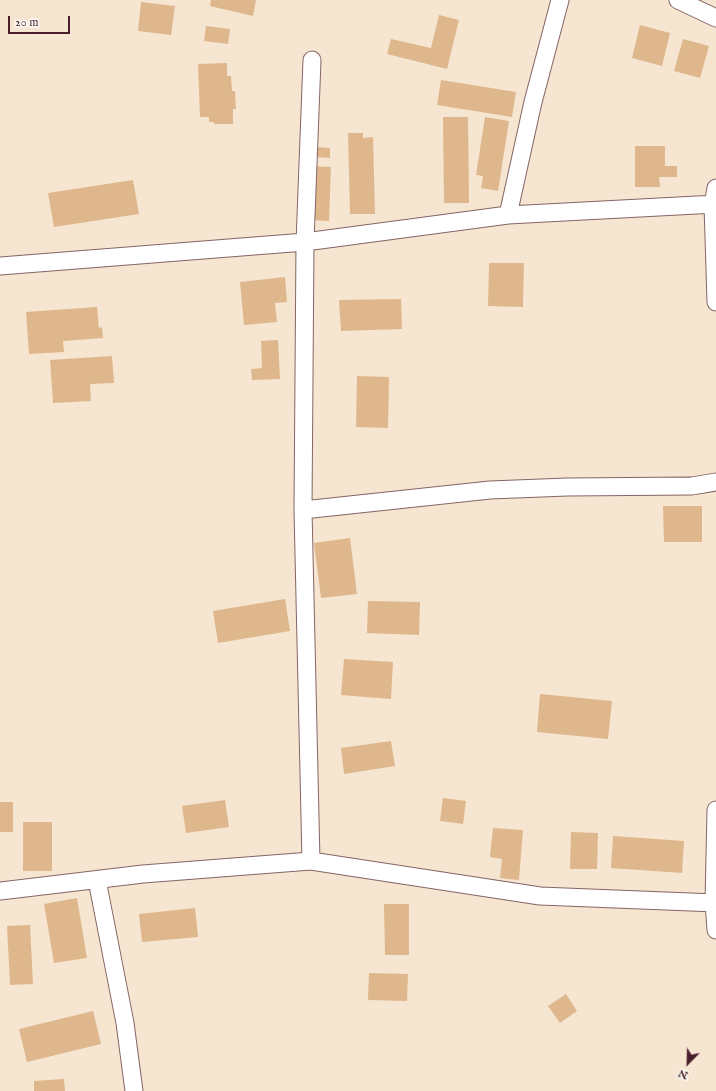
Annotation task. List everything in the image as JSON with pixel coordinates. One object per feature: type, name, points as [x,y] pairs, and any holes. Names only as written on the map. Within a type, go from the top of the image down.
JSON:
[{"type":"street","points":[[508,214],[532,102],[560,0]]},
{"type":"street","points":[[678,0],[716,18]]},
{"type":"street","points":[[311,861],[303,510],[305,242],[312,60]]},
{"type":"street","points":[[0,266],[305,242],[508,214],[715,199],[716,302]]},
{"type":"street","points":[[303,510],[490,490],[567,487],[692,486],[716,482]]},
{"type":"street","points":[[716,810],[716,930]]},
{"type":"street","points":[[0,891],[143,874],[311,861],[540,896],[715,903]]},
{"type":"street","points":[[97,880],[125,1023],[134,1091]]},
{"type":"building","points":[[211,0],[256,0],[253,16],[210,6]]},
{"type":"building","points":[[141,2],[175,6],[171,35],[138,31]]},
{"type":"building","points":[[439,15],[459,20],[447,69],[387,54],[391,39],[431,48]]},
{"type":"building","points":[[640,25],[670,33],[662,66],[632,58]]},
{"type":"building","points":[[206,26],[230,29],[228,44],[204,41]]},
{"type":"building","points":[[683,39],[709,46],[700,78],[674,71]]},
{"type":"building","points":[[227,63],[227,76],[231,76],[232,91],[235,91],[236,109],[233,109],[233,124],[214,124],[214,122],[209,122],[209,117],[200,117],[198,64]]},
{"type":"building","points":[[441,80],[516,92],[512,117],[437,105]]},
{"type":"building","points":[[443,117],[468,117],[469,203],[444,203]]},
{"type":"building","points":[[485,117],[509,121],[498,191],[481,188],[483,176],[476,175]]},
{"type":"building","points":[[348,133],[363,133],[363,138],[373,137],[375,214],[350,214]]},
{"type":"building","points":[[635,146],[665,146],[665,166],[677,166],[677,177],[659,177],[660,187],[635,187]]},
{"type":"building","points":[[314,147],[330,148],[330,158],[313,157]]},
{"type":"building","points":[[311,166],[331,167],[329,221],[309,220]]},
{"type":"building","points":[[133,180],[139,214],[54,227],[48,193]]},
{"type":"building","points":[[489,263],[524,263],[523,307],[488,306]]},
{"type":"building","points":[[285,277],[287,302],[275,303],[277,322],[244,325],[240,282]]},
{"type":"building","points":[[401,299],[402,329],[341,331],[339,300]]},
{"type":"building","points":[[97,307],[99,328],[102,327],[103,338],[63,341],[64,352],[29,354],[26,312]]},
{"type":"building","points":[[278,340],[280,379],[252,380],[251,369],[262,368],[261,341]]},
{"type":"building","points":[[112,356],[114,383],[90,384],[91,401],[53,403],[50,360]]},
{"type":"building","points":[[357,376],[389,377],[388,428],[356,427]]},
{"type":"building","points":[[663,506],[702,506],[702,542],[664,542]]},
{"type":"building","points":[[350,538],[357,594],[321,598],[314,543]]},
{"type":"building","points":[[285,599],[290,631],[218,643],[213,611]]},
{"type":"building","points":[[368,601],[420,602],[419,635],[367,633]]},
{"type":"building","points":[[344,659],[393,662],[391,699],[341,695]]},
{"type":"building","points":[[540,694],[612,701],[608,739],[537,732]]},
{"type":"building","points":[[391,741],[395,766],[344,774],[341,748]]},
{"type":"building","points":[[443,798],[466,801],[463,824],[440,821]]},
{"type":"building","points":[[225,800],[229,827],[186,833],[182,806]]},
{"type":"building","points":[[0,802],[13,802],[13,832],[0,832]]},
{"type":"building","points":[[23,822],[52,822],[52,871],[23,871]]},
{"type":"building","points":[[493,828],[523,830],[519,880],[500,878],[502,859],[490,857]]},
{"type":"building","points":[[571,832],[598,833],[597,869],[570,869]]},
{"type":"building","points":[[613,836],[684,841],[682,873],[611,868]]},
{"type":"building","points":[[77,898],[87,958],[54,963],[44,904]]},
{"type":"building","points":[[384,904],[409,904],[409,955],[385,955]]},
{"type":"building","points":[[195,908],[198,937],[142,942],[139,914]]},
{"type":"building","points":[[30,925],[33,984],[10,985],[7,926]]},
{"type":"building","points":[[369,973],[408,974],[407,1001],[368,1000]]},
{"type":"building","points":[[566,994],[577,1011],[560,1023],[548,1006]]},
{"type":"building","points":[[93,1011],[101,1044],[27,1062],[19,1029]]},
{"type":"building","points":[[64,1079],[65,1091],[34,1091],[34,1081]]}]
